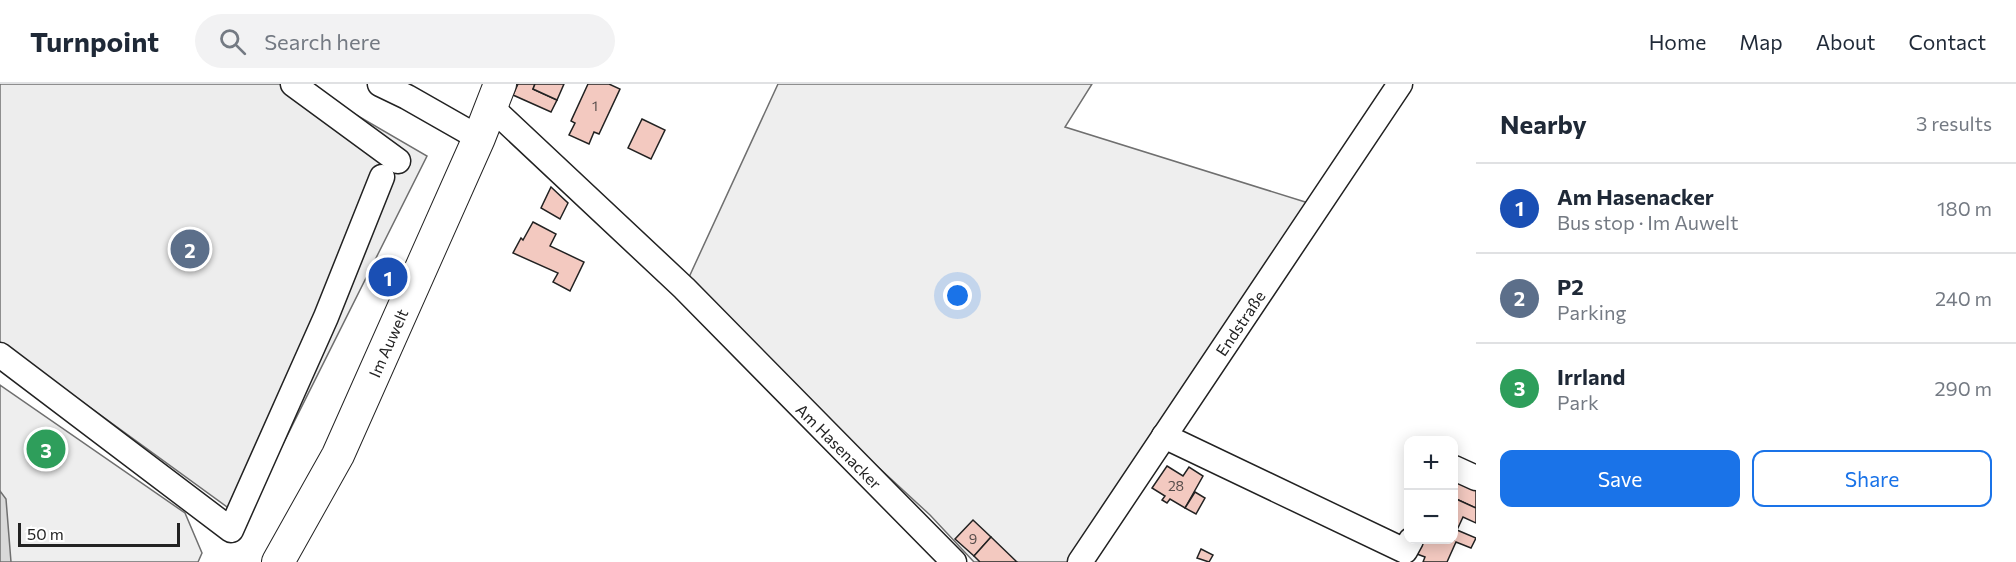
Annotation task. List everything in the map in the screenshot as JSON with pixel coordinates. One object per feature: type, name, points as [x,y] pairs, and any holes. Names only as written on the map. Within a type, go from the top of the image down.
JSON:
[{"type":"main road","name":"Im Auwelt","points":[[278,562],[338,456],[479,138],[495,95]]},
{"type":"street","points":[[0,355],[231,530],[390,169],[293,84]]},
{"type":"street","points":[[380,84],[479,138]]},
{"type":"street","name":"Endstraße","points":[[1080,562],[1400,84]]},
{"type":"street","name":"Am Hasenacker","points":[[495,95],[954,562]]},
{"type":"street","points":[[1164,436],[1405,551],[1409,544]]},
{"type":"street","points":[[1458,470],[1476,478]]},
{"type":"shaded area","points":[[0,84],[303,84],[427,156],[245,520],[0,342]]},
{"type":"shaded area","points":[[778,84],[1092,84],[1065,127],[1318,206],[1080,562],[974,562],[930,515],[684,288]]},
{"type":"shaded area","points":[[0,385],[185,513],[202,553],[198,562],[0,562]]},
{"type":"shaded area","points":[[0,491],[6,499],[11,562],[0,562]]},
{"type":"building","points":[[518,84],[535,84],[533,89],[557,100],[551,112],[513,95]]},
{"type":"building","points":[[535,84],[564,84],[557,100],[533,89]]},
{"type":"building","points":[[588,84],[609,84],[620,89],[599,134],[594,132],[589,144],[569,135],[575,123],[571,121]]},
{"type":"building","points":[[642,119],[665,130],[651,159],[628,148]]},
{"type":"building","points":[[551,187],[568,203],[560,219],[541,208]]},
{"type":"building","points":[[533,222],[556,234],[550,246],[584,262],[570,291],[553,282],[558,273],[513,253]]},
{"type":"building","points":[[1167,466],[1183,476],[1189,467],[1203,476],[1185,508],[1170,499],[1167,503],[1162,500],[1165,496],[1152,488]]},
{"type":"building","points":[[1458,480],[1476,484],[1476,508],[1458,500]]},
{"type":"building","points":[[1195,492],[1205,498],[1196,514],[1185,508]]},
{"type":"building","points":[[1458,500],[1476,508],[1476,523],[1463,517],[1458,528]]},
{"type":"building","points":[[973,520],[991,537],[974,556],[955,539]]},
{"type":"building","points":[[1458,530],[1476,538],[1471,548],[1458,543]]},
{"type":"building","points":[[991,537],[1017,562],[980,562],[974,556]]},
{"type":"building","points":[[1421,544],[1455,544],[1447,562],[1423,562],[1425,557],[1417,554]]},
{"type":"building","points":[[1201,549],[1213,555],[1209,562],[1197,558]]},
{"type":"place","name":"P2","points":[[190,249]]},
{"type":"place","name":"Am Hasenacker","points":[[388,277]]},
{"type":"place","name":"Irrland","points":[[46,449]]}]
